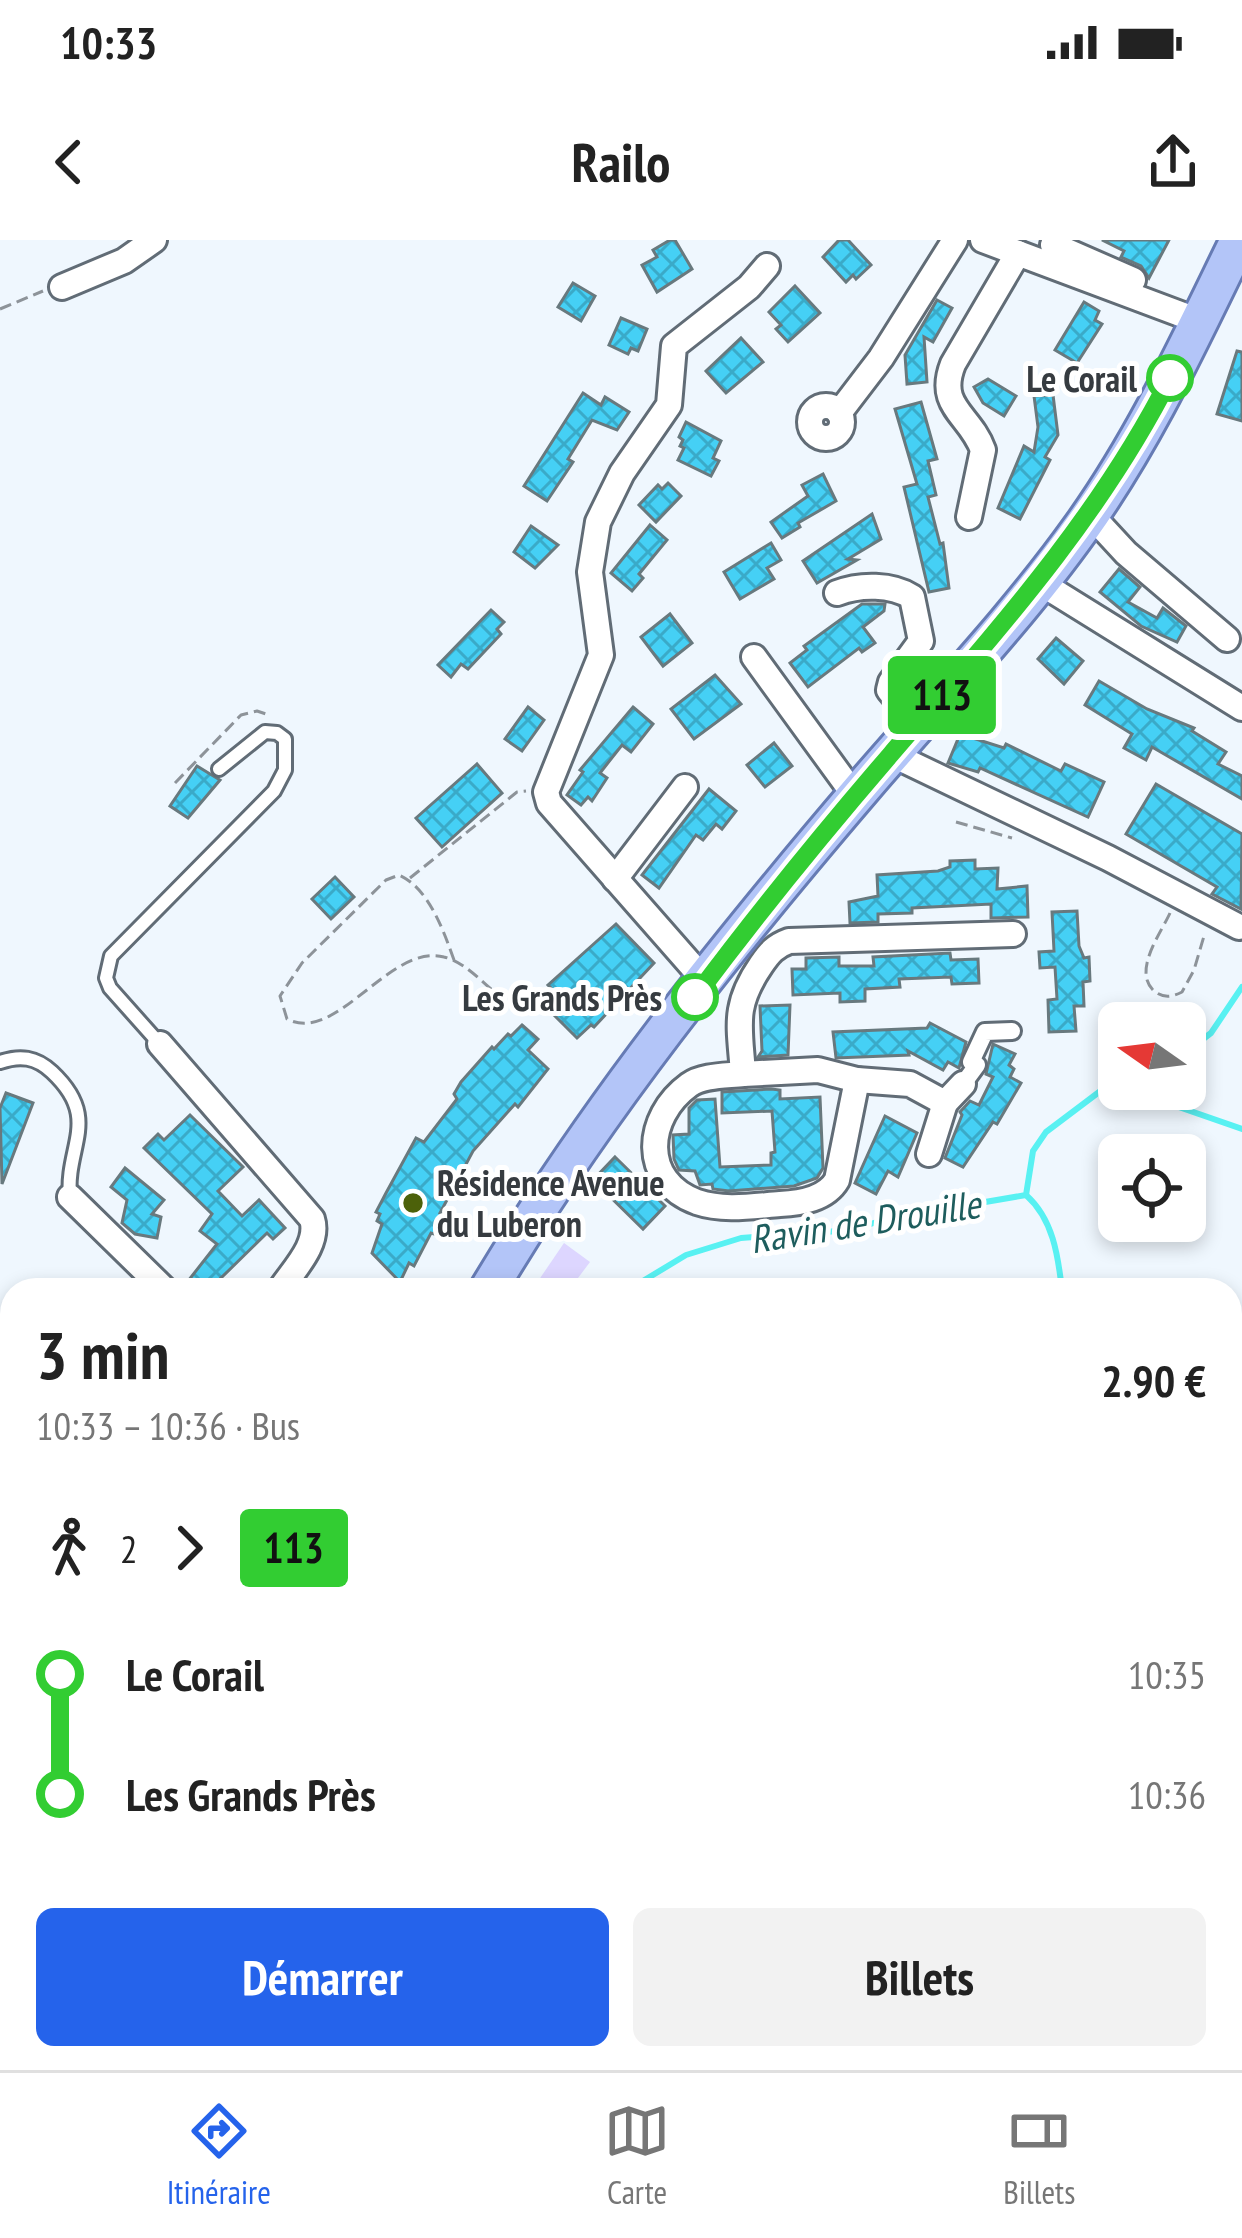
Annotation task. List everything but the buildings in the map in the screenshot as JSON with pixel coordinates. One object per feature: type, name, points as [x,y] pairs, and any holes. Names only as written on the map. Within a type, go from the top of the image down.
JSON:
[{"type":"main road","points":[[495,1278],[587,1133],[723,979],[762,910],[1039,582],[1090,514],[1126,461],[1239,240]]},
{"type":"street","points":[[62,287],[124,261],[154,240]]},
{"type":"street","points":[[839,413],[881,358],[955,240]]},
{"type":"street","points":[[983,240],[1202,315]]},
{"type":"street","points":[[1050,242],[1202,315]]},
{"type":"street","points":[[969,517],[983,450],[949,398],[948,382],[953,364],[1018,253]]},
{"type":"street","points":[[743,1074],[740,1014],[723,979],[615,879],[546,795],[601,656],[590,572],[607,499],[669,405],[674,346],[749,287],[767,266]]},
{"type":"street","points":[[1090,514],[1126,553],[1227,639]]},
{"type":"street","points":[[1039,582],[1242,708]]},
{"type":"street","points":[[837,593],[860,586],[911,596],[921,641],[889,690],[917,724]]},
{"type":"street","points":[[754,657],[855,796]]},
{"type":"street","points":[[891,754],[1239,927]]},
{"type":"street","points":[[615,879],[686,787]]},
{"type":"street","points":[[762,910],[777,945]]},
{"type":"street","points":[[723,979],[777,945],[799,940],[1013,934]]},
{"type":"street","points":[[929,1154],[954,1094],[977,1065],[971,1062],[985,1033],[1012,1031]]},
{"type":"street","points":[[160,1044],[312,1220],[312,1241],[288,1278]]},
{"type":"street","points":[[857,1081],[837,1180],[830,1190],[794,1203],[742,1207],[698,1202],[660,1173],[653,1154],[655,1133],[671,1103],[689,1084],[743,1074],[814,1070],[954,1094]]},
{"type":"street","points":[[70,1197],[153,1278]]},
{"type":"lane","points":[[160,1044],[110,988],[106,978],[111,956],[274,791],[285,770],[285,739],[265,732],[218,769]]},
{"type":"lane","points":[[0,1062],[25,1057],[43,1064],[74,1100],[79,1140],[70,1197]]},
{"type":"path","points":[[0,309],[62,287]]},
{"type":"path","points":[[409,879],[517,792],[546,795]]},
{"type":"path","points":[[454,960],[418,956],[330,1015],[309,1023],[287,1018],[280,996],[302,963],[386,880],[399,875],[409,879],[433,911],[454,960],[497,994]]},
{"type":"path","points":[[1188,900],[1204,937],[1194,970],[1178,995],[1156,993],[1146,968],[1188,900]]},
{"type":"shaded area","points":[[564,1243],[590,1262],[578,1278],[540,1278]]},
{"type":"waterway","name":"Ravin de Drouille","points":[[1206,1037],[1242,987]]},
{"type":"waterway","name":"Ravin de Drouille","points":[[648,1278],[686,1255],[741,1238],[852,1230],[886,1219],[1026,1195],[1033,1151],[1046,1132],[1098,1093]]},
{"type":"waterway","points":[[1187,1110],[1242,1129]]},
{"type":"waterway","points":[[1026,1195],[1048,1226],[1060,1278]]},
{"type":"bus line","name":"113","points":[[695,997],[855,796],[1079,530],[1126,461],[1170,378]]},
{"type":"place","name":"Le Corail","points":[[1170,378]]},
{"type":"place","name":"Les Grands Près","points":[[695,997]]},
{"type":"place","name":"Résidence Avenue du Luberon","points":[[413,1203]]}]
